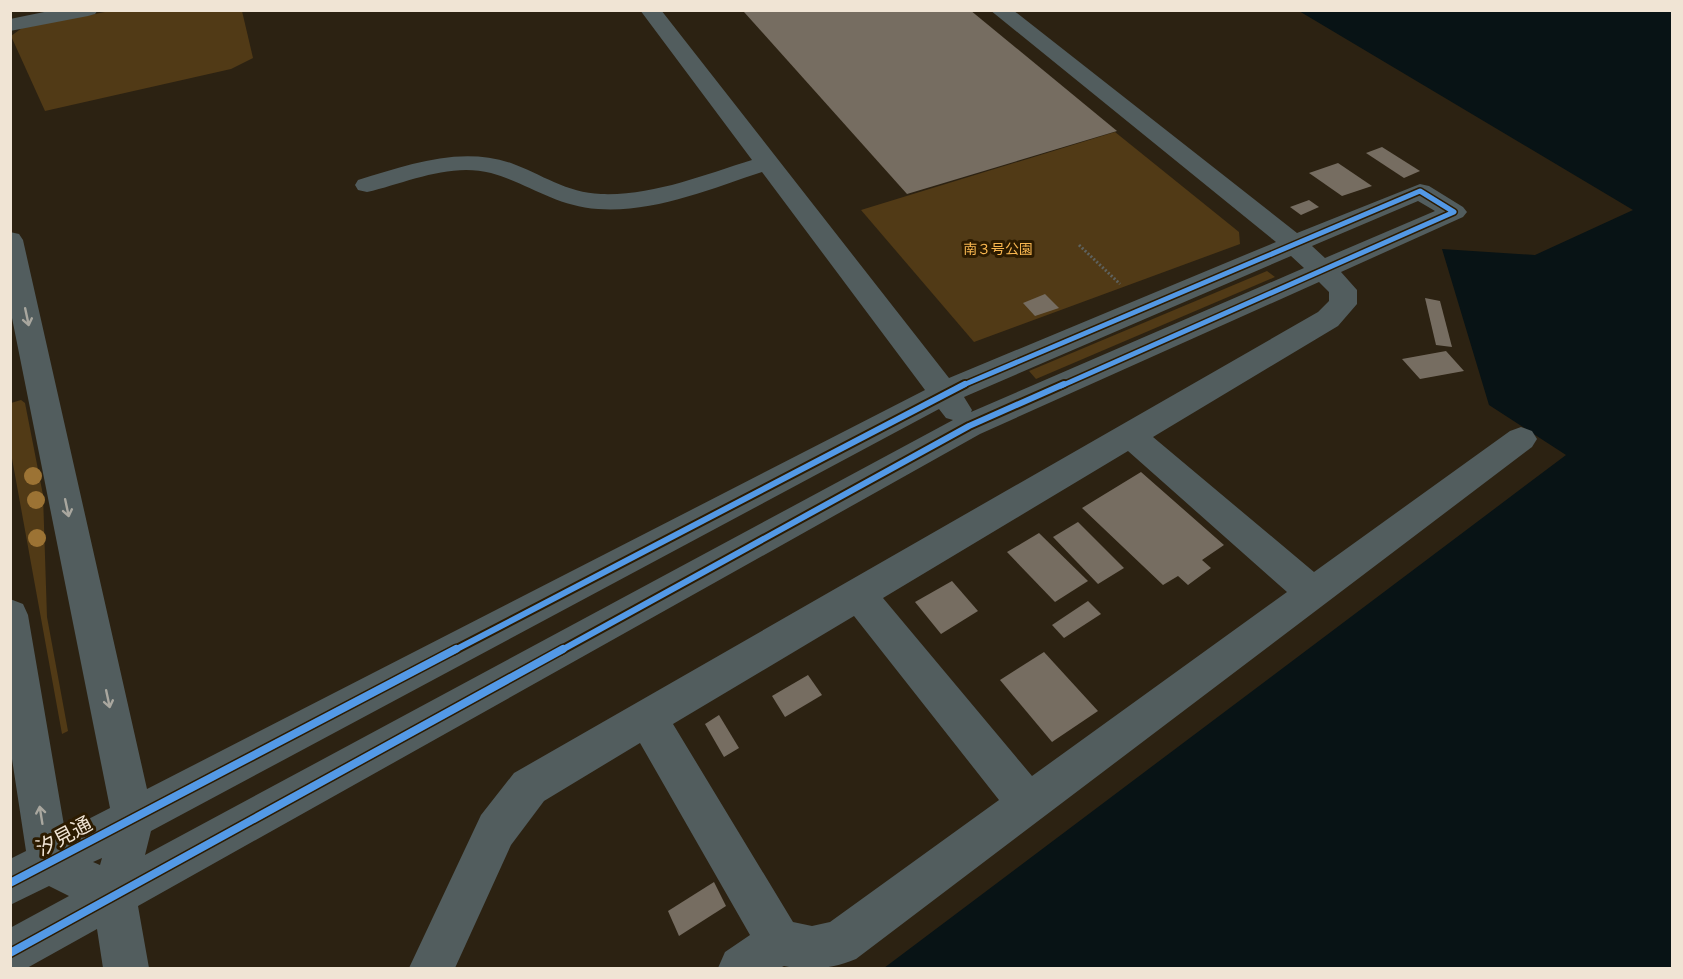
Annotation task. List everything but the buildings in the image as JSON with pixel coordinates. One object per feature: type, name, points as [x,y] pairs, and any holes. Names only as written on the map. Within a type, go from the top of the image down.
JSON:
[{"type":"street","points":[[10,25],[88,10]]},
{"type":"street","points":[[650,10],[969,426]]},
{"type":"street","points":[[432,969],[495,830],[529,787],[1328,319],[1343,304],[1343,290],[1294,244],[1000,10]]},
{"type":"street","points":[[368,185],[430,167],[463,164],[499,167],[576,199],[617,201],[662,195],[767,163]]},
{"type":"street","name":"汐見通","points":[[10,883],[944,393],[1420,190],[1454,212],[1322,270]]},
{"type":"street","points":[[10,240],[133,818],[114,896],[126,969]]},
{"type":"street","points":[[10,953],[969,426],[1322,270]]},
{"type":"street","points":[[1130,435],[1313,593]]},
{"type":"street","points":[[741,969],[779,942],[812,949],[840,943],[1521,439]]},
{"type":"street","points":[[858,594],[1028,803]]},
{"type":"street","points":[[10,615],[49,863],[114,896]]},
{"type":"street","points":[[647,718],[779,942]]},
{"type":"path","points":[[1079,245],[1145,308]]},
{"type":"green space","points":[[110,11],[242,11],[253,58],[231,69],[45,111],[11,36],[22,28]]},
{"type":"green space","name":"南３号公園","points":[[1115,132],[1239,232],[1240,244],[974,342],[861,210]]},
{"type":"green space","points":[[1267,271],[1275,277],[1036,379],[1029,371]]},
{"type":"green space","points":[[21,400],[25,403],[43,495],[47,617],[68,731],[62,734],[11,453],[11,403]]},
{"type":"shaded area","points":[[1299,11],[1672,11],[1672,968],[884,968],[1566,455],[1489,405],[1442,249],[1535,255],[1633,210]]},
{"type":"cycle path","points":[[10,883],[944,393],[1420,191],[1454,212],[969,426],[10,953]]}]
